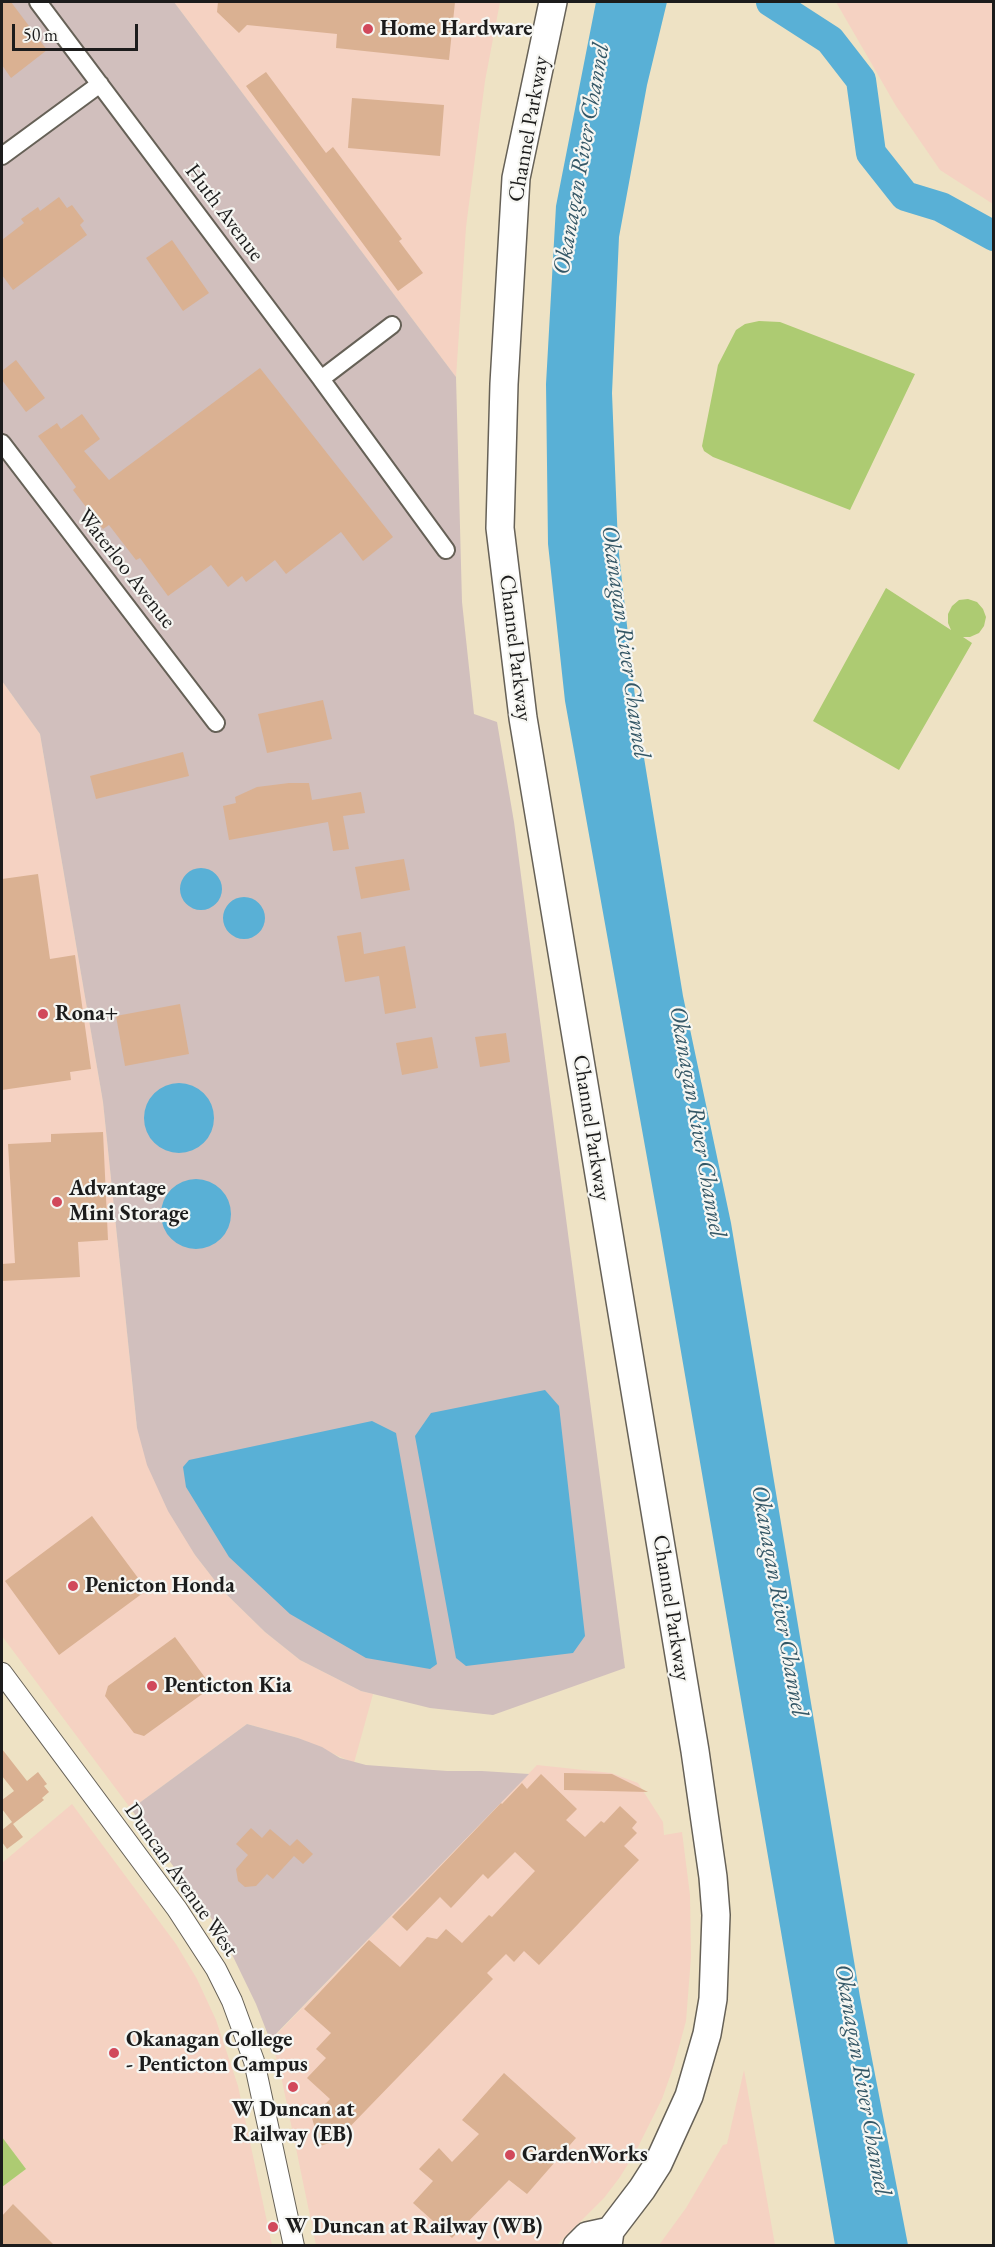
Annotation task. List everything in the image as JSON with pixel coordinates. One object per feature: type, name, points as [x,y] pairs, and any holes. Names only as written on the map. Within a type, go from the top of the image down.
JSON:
[{"type":"highway","name":"Channel Parkway","points":[[553,2],[516,178],[504,384],[500,528],[523,718],[695,1751],[713,1877],[716,1915],[713,1999],[702,2055],[690,2096],[658,2164],[609,2238],[587,2236],[577,2246]]},
{"type":"street","name":"Huth Avenue","points":[[38,2],[321,379],[446,550]]},
{"type":"street","points":[[2,156],[100,84]]},
{"type":"street","points":[[321,379],[392,326]]},
{"type":"street","name":"Waterloo Avenue","points":[[2,443],[216,723]]},
{"type":"street","name":"Duncan Avenue West","points":[[5,1685],[182,1917],[216,1969],[232,2001],[254,2061],[294,2246]]},
{"type":"shaded area","points":[[2,2],[174,2],[456,377],[462,602],[474,714],[497,722],[514,822],[625,1668],[493,1715],[430,1708],[361,1691],[300,1660],[265,1632],[223,1591],[195,1555],[168,1511],[147,1465],[137,1428],[103,1102],[40,734],[2,681]]},
{"type":"shaded area","points":[[174,2],[500,2],[485,81],[466,227],[456,377]]},
{"type":"shaded area","points":[[836,2],[993,2],[993,204],[940,170],[896,106]]},
{"type":"shaded area","points":[[2,681],[40,734],[103,1102],[137,1428],[195,1555],[223,1591],[265,1632],[300,1660],[361,1691],[373,1694],[354,1763],[298,1738],[247,1724],[131,1809],[2,1636]]},
{"type":"shaded area","points":[[247,1724],[298,1738],[322,1747],[340,1758],[366,1765],[529,1774],[270,2040],[256,2004],[226,1942],[208,1913],[131,1809]]},
{"type":"shaded area","points":[[537,1765],[611,1773],[638,1783],[663,1822],[664,1835],[682,1832],[690,1895],[691,1957],[686,2021],[662,2099],[620,2177],[604,2198],[557,2245],[316,2245],[280,2071],[271,2040]]},
{"type":"shaded area","name":"Okanagan College - Penticton Campus","points":[[72,1804],[176,1944],[197,1979],[216,2020],[238,2086],[272,2245],[2,2245],[2,2187],[26,2169],[2,2137],[2,1863]]},
{"type":"shaded area","points":[[744,2070],[775,2245],[659,2245],[686,2208],[723,2145],[727,2144]]},
{"type":"green space","points":[[759,321],[780,322],[915,374],[850,510],[713,457],[704,451],[702,446],[718,365],[736,330],[745,324]]},
{"type":"green space","points":[[886,588],[951,630],[948,614],[959,600],[968,599],[977,602],[986,617],[979,633],[963,637],[972,643],[899,770],[813,721]]},
{"type":"green space","points":[[2,2137],[26,2169],[2,2187]]},
{"type":"water","name":"Okanagan River Channel","points":[[596,2],[667,2],[647,85],[619,237],[612,393],[618,545],[637,715],[683,996],[731,1223],[860,1997],[908,2245],[835,2245],[660,1230],[565,701],[548,544],[546,384],[556,206]]},
{"type":"water","points":[[201,868],[216,874],[222,889],[216,904],[201,910],[186,904],[180,889],[186,874]]},
{"type":"water","points":[[244,897],[259,903],[265,918],[259,933],[244,939],[229,933],[223,918],[229,903]]},
{"type":"water","points":[[179,1083],[192,1086],[204,1093],[211,1105],[214,1118],[211,1131],[204,1143],[192,1150],[179,1153],[166,1150],[154,1143],[147,1131],[144,1118],[147,1105],[154,1093],[166,1086]]},
{"type":"water","points":[[196,1179],[209,1182],[221,1189],[228,1201],[231,1214],[228,1227],[221,1239],[209,1246],[196,1249],[183,1246],[171,1239],[164,1227],[161,1214],[164,1201],[171,1189],[183,1182]]},
{"type":"water","points":[[545,1390],[559,1406],[585,1636],[573,1653],[466,1666],[456,1658],[415,1436],[431,1413]]},
{"type":"water","points":[[372,1421],[396,1433],[437,1664],[430,1669],[366,1658],[290,1614],[229,1557],[186,1487],[183,1467],[189,1460]]},
{"type":"building","points":[[2,2],[11,2],[47,50],[11,78],[2,65]]},
{"type":"building","name":"Home Hardware","points":[[218,2],[455,2],[449,60],[336,48],[337,34],[247,25],[239,33],[217,12]]},
{"type":"building","points":[[266,72],[326,153],[333,147],[402,239],[399,241],[423,273],[398,291],[246,86]]},
{"type":"building","points":[[352,98],[444,105],[440,156],[348,148]]},
{"type":"building","points":[[59,197],[67,208],[72,205],[84,221],[80,225],[87,235],[13,290],[2,275],[2,240],[24,223],[21,219],[38,207],[40,211]]},
{"type":"building","points":[[172,240],[209,293],[183,311],[146,258]]},
{"type":"building","points":[[16,360],[45,398],[26,412],[2,380],[2,371]]},
{"type":"building","points":[[260,368],[393,537],[363,561],[341,532],[286,574],[275,560],[246,582],[242,576],[228,587],[211,565],[168,596],[140,558],[136,560],[109,525],[103,529],[73,490],[76,487],[38,436],[57,423],[61,429],[82,414],[100,439],[84,451],[109,480]]},
{"type":"building","points":[[323,700],[332,739],[267,753],[258,714]]},
{"type":"building","points":[[183,752],[189,776],[96,799],[90,776]]},
{"type":"building","points":[[309,783],[312,800],[361,792],[365,813],[343,816],[349,849],[333,851],[328,822],[229,840],[223,806],[236,803],[235,797],[257,787]]},
{"type":"building","points":[[404,859],[410,890],[361,899],[355,867]]},
{"type":"building","name":"Rona+","points":[[38,874],[50,959],[75,955],[91,1069],[70,1072],[71,1080],[2,1090],[2,879]]},
{"type":"building","points":[[361,932],[364,954],[405,946],[416,1008],[385,1014],[379,976],[345,982],[337,936]]},
{"type":"building","points":[[180,1004],[189,1054],[125,1066],[116,1016]]},
{"type":"building","points":[[506,1033],[510,1062],[480,1067],[475,1037]]},
{"type":"building","points":[[432,1037],[438,1068],[402,1075],[396,1043]]},
{"type":"building","name":"Advantage Mini Storage","points":[[103,1132],[108,1240],[78,1242],[80,1277],[2,1281],[2,1264],[15,1263],[8,1144],[51,1142],[51,1134]]},
{"type":"building","points":[[92,1516],[147,1590],[59,1655],[5,1581]]},
{"type":"building","points":[[175,1637],[212,1687],[144,1736],[134,1733],[105,1696],[108,1686]]},
{"type":"building","points":[[2,1749],[27,1781],[38,1772],[47,1784],[44,1786],[49,1792],[42,1798],[44,1800],[13,1824],[23,1837],[7,1849],[2,1842],[2,1830],[12,1822],[2,1809],[2,1800],[14,1791],[2,1776]]},
{"type":"building","points":[[564,1773],[612,1774],[648,1792],[564,1790]]},
{"type":"building","points":[[541,1774],[577,1809],[566,1820],[585,1837],[601,1821],[604,1823],[620,1806],[637,1822],[632,1828],[637,1833],[624,1846],[639,1860],[539,1965],[524,1951],[514,1962],[506,1954],[487,1973],[493,1979],[336,2141],[320,2146],[312,2118],[330,2099],[307,2078],[326,2058],[316,2049],[331,2033],[304,2009],[369,1940],[400,1967],[427,1937],[437,1939],[446,1929],[462,1943],[489,1915],[492,1917],[535,1871],[515,1852],[488,1879],[483,1874],[451,1908],[440,1897],[407,1931],[392,1917],[501,1803],[522,1783],[527,1789]]},
{"type":"building","points":[[251,1828],[262,1838],[270,1829],[290,1846],[297,1839],[313,1854],[303,1864],[294,1856],[273,1879],[267,1874],[256,1886],[245,1887],[238,1881],[236,1869],[248,1855],[236,1844]]},
{"type":"building","name":"GardenWorks","points":[[504,2073],[576,2138],[527,2194],[509,2180],[452,2238],[413,2203],[433,2181],[419,2169],[439,2148],[452,2162],[479,2134],[462,2120]]},
{"type":"building","points":[[13,2204],[55,2246],[2,2246],[2,2216]]},
{"type":"waterway","points":[[771,2],[830,40],[861,80],[871,153],[905,196],[941,207],[994,236]]},
{"type":"place","name":"Home Hardware","points":[[368,29]]},
{"type":"place","name":"Rona+","points":[[43,1014]]},
{"type":"place","name":"Advantage Mini Storage","points":[[57,1202]]},
{"type":"place","name":"Penicton Honda","points":[[73,1586]]},
{"type":"place","name":"Penticton Kia","points":[[152,1686]]},
{"type":"place","name":"Okanagan College - Penticton Campus","points":[[114,2053]]},
{"type":"place","name":"W Duncan at Railway (EB)","points":[[293,2087]]},
{"type":"place","name":"GardenWorks","points":[[510,2155]]},
{"type":"place","name":"W Duncan at Railway (WB)","points":[[273,2227]]}]
